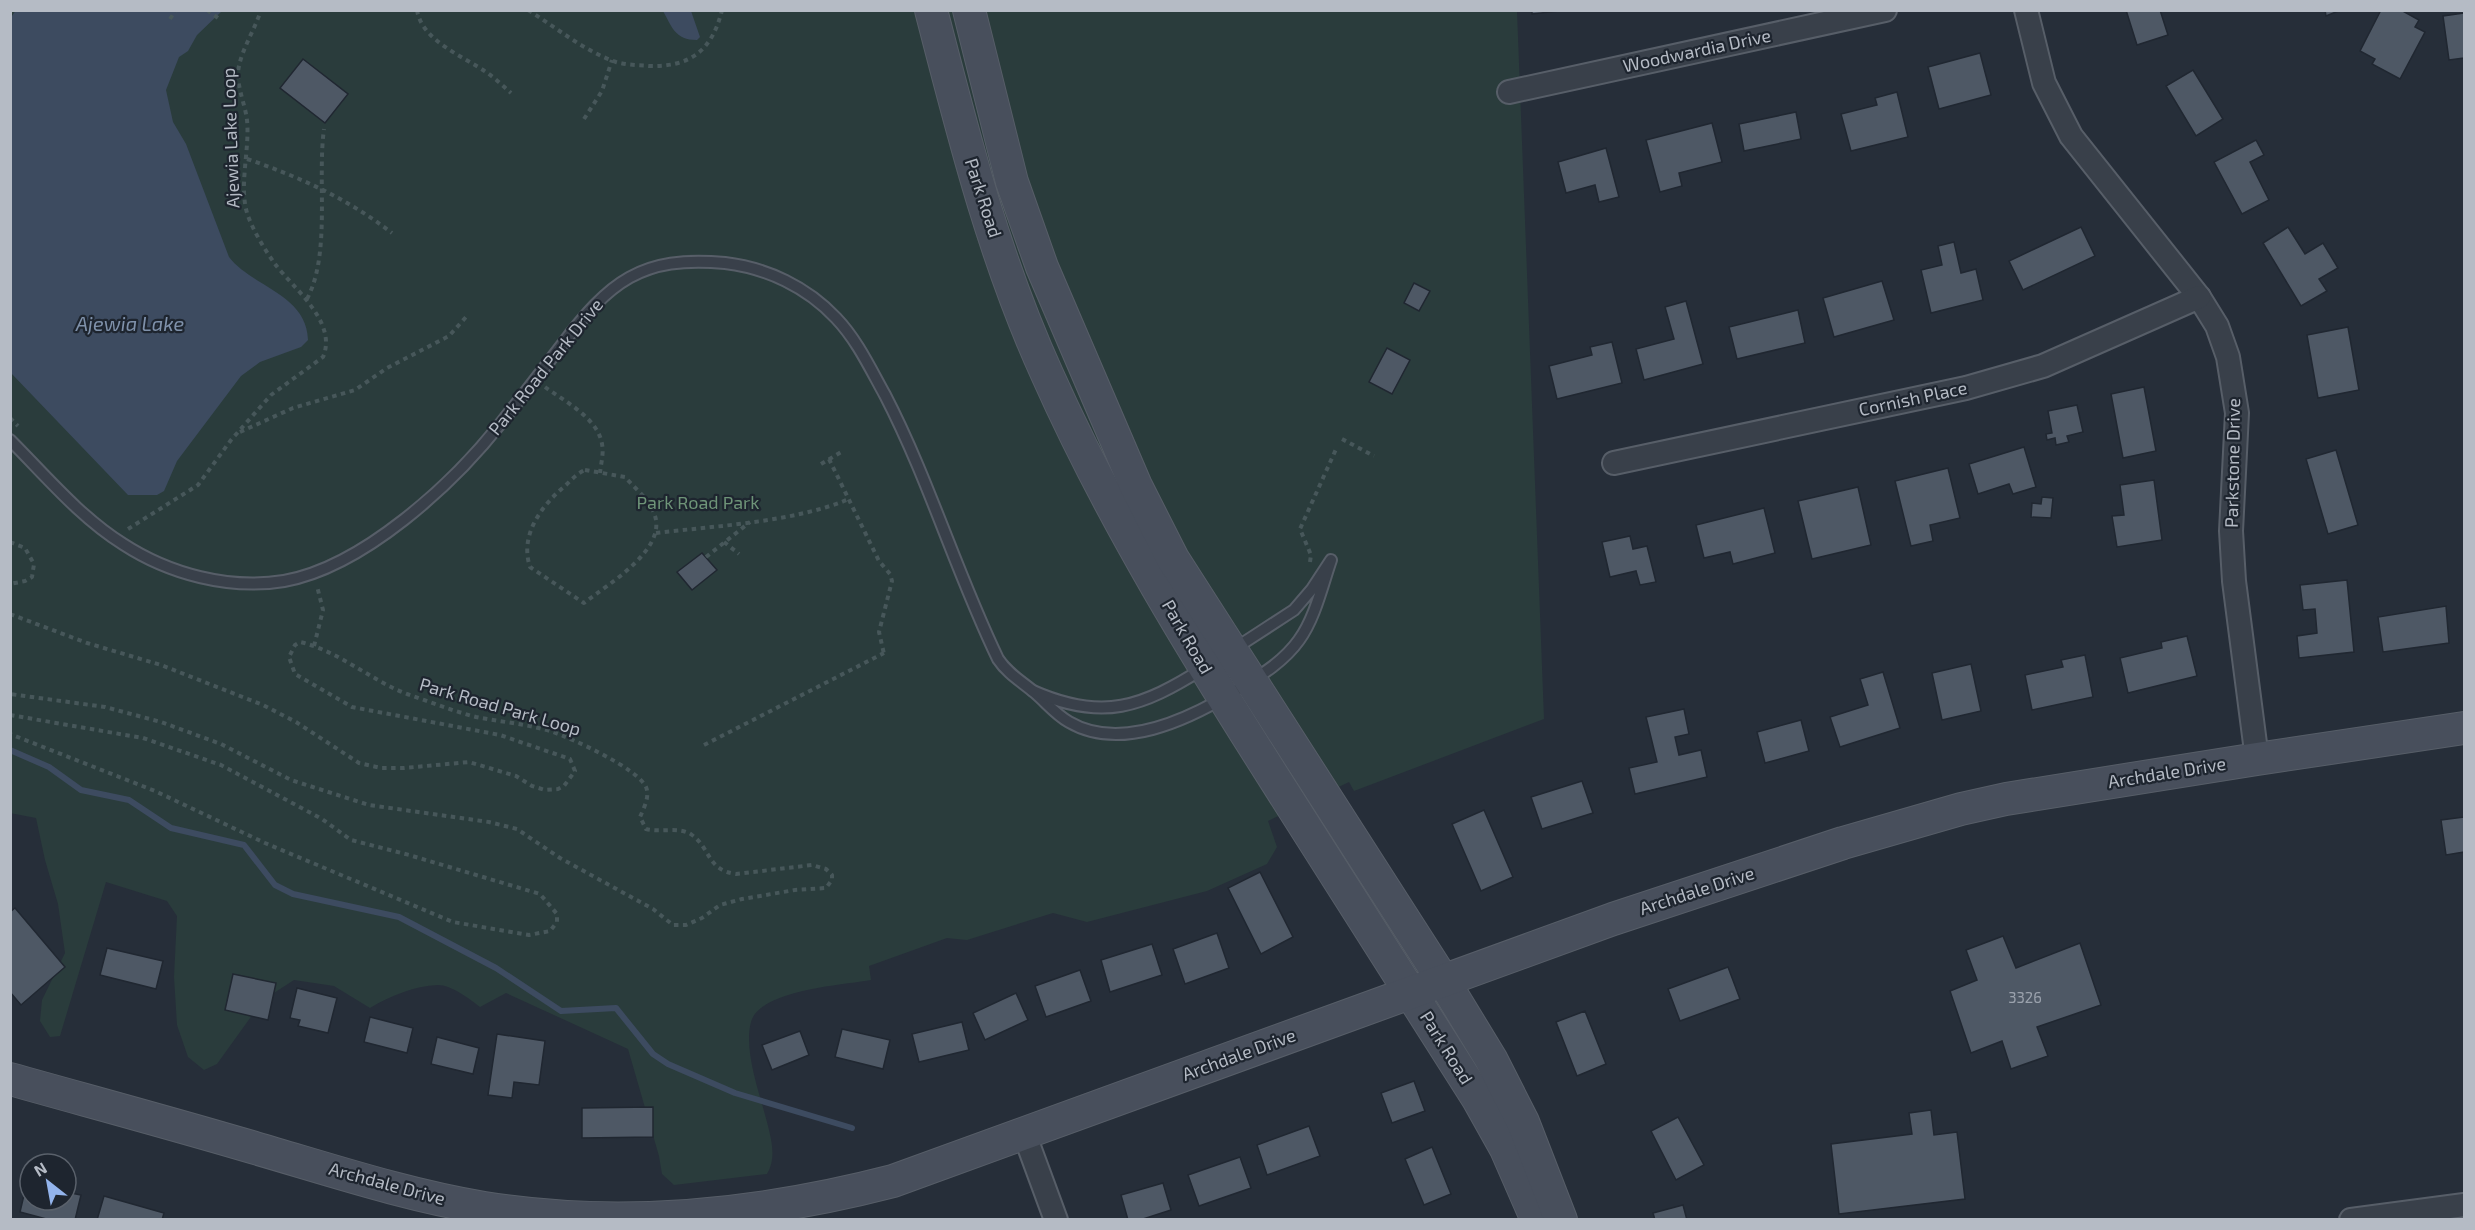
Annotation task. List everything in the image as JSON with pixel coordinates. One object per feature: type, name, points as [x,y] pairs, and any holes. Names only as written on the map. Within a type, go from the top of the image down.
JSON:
[{"type":"main road","name":"Park Road","points":[[931,10],[976,182],[1013,289],[1046,372],[1111,507],[1218,659],[1251,681],[1444,982],[1491,1059],[1523,1122],[1561,1220]]},
{"type":"main road","name":"Park Road","points":[[969,10],[1012,182],[1059,309],[1136,486],[1173,559],[1218,659],[1224,698],[1412,993],[1506,1149],[1538,1220]]},
{"type":"main road","name":"Archdale Drive","points":[[10,1079],[373,1183],[485,1208],[597,1219],[701,1217],[773,1208],[827,1198],[893,1181],[1613,919],[1843,843],[1961,809],[2006,799],[2464,728]]},
{"type":"street","name":"Woodwardia Drive","points":[[1509,92],[1885,10]]},
{"type":"street","name":"Parkstone Drive","points":[[2026,10],[2044,83],[2071,136],[2199,297],[2217,326],[2228,357],[2234,385],[2237,432],[2231,531],[2234,581],[2257,759]]},
{"type":"street","name":"Cornish Place","points":[[1614,463],[1966,388],[2016,375],[2096,344],[2199,297]]},
{"type":"street","points":[[1024,1133],[1056,1220]]},
{"type":"street","points":[[2351,1220],[2464,1205]]},
{"type":"lane","name":"Park Road Park Drive","points":[[10,440],[97,526],[127,547],[163,565],[209,580],[240,583],[280,582],[314,572],[362,548],[430,498],[479,450],[597,300],[614,286],[637,274],[674,263],[702,261],[751,267],[794,285],[836,317],[863,353],[917,459],[998,658],[1013,676],[1070,722],[1091,730],[1131,733],[1165,726],[1224,698],[1279,662],[1304,632],[1331,560],[1312,589],[1294,610],[1218,659],[1150,698],[1107,708],[1086,708],[1062,703],[1033,691]]},
{"type":"path","points":[[170,20],[177,10]]},
{"type":"path","points":[[207,10],[218,18]]},
{"type":"path","name":"Ajewia Lake Loop","points":[[123,527],[130,529],[198,485],[237,434],[280,387],[323,357],[326,348],[324,335],[307,299],[275,264],[249,218],[244,196],[247,122],[239,81],[239,66],[261,10]]},
{"type":"path","points":[[417,10],[418,18],[432,36],[488,74],[511,93]]},
{"type":"path","points":[[528,10],[585,48],[612,60],[650,66],[679,63],[707,46],[716,32],[722,10]]},
{"type":"path","points":[[584,119],[602,91],[612,60]]},
{"type":"path","points":[[307,299],[316,278],[319,254],[324,129]]},
{"type":"path","points":[[247,159],[321,188],[368,214],[392,233]]},
{"type":"path","points":[[237,434],[293,408],[355,390],[387,368],[449,336],[466,317]]},
{"type":"path","points":[[535,379],[571,406],[597,430],[603,447],[600,473]]},
{"type":"path","points":[[10,418],[20,428]]},
{"type":"path","points":[[1342,439],[1374,456]]},
{"type":"path","points":[[1308,568],[1311,555],[1300,529],[1337,447]]},
{"type":"path","points":[[821,464],[843,451]]},
{"type":"path","points":[[704,745],[884,653],[879,632],[892,581],[890,574],[879,561],[829,459]]},
{"type":"path","points":[[585,470],[625,477],[654,512],[656,533],[650,547],[639,559],[584,603],[530,567],[527,542],[543,507],[585,470]]},
{"type":"path","points":[[656,533],[751,522],[830,507],[849,499]]},
{"type":"path","points":[[706,557],[751,522]]},
{"type":"path","points":[[10,542],[24,548],[34,564],[32,577],[10,584]]},
{"type":"path","points":[[724,542],[739,554]]},
{"type":"path","points":[[314,572],[323,610],[314,646]]},
{"type":"path","name":"Park Road Park Loop","points":[[10,614],[87,643],[161,665],[263,705],[296,722],[358,763],[381,768],[404,768],[469,762],[516,776],[532,786],[545,790],[564,786],[575,771],[570,759],[500,735],[352,707],[295,674],[289,657],[291,651],[300,642],[314,646],[399,691],[475,716],[552,732],[623,766],[643,782],[647,789],[640,817],[646,829],[684,832],[692,835],[718,868],[725,872],[736,874],[812,865],[826,869],[832,875],[832,880],[826,888],[795,890],[720,904],[702,918],[686,925],[673,925],[653,909],[560,858],[518,829],[489,822],[369,805],[291,780],[220,744],[161,722],[105,707],[10,694]]},
{"type":"path","points":[[10,715],[144,738],[220,765],[322,819],[351,840],[540,894],[557,914],[557,922],[550,931],[529,935],[453,922],[265,843],[155,791],[10,734]]},
{"type":"green space","name":"Park Road Park","points":[[10,11],[1517,11],[1544,719],[1354,791],[1349,782],[1268,821],[1277,847],[1267,864],[1207,891],[1087,922],[1053,913],[967,940],[947,938],[869,966],[871,980],[804,991],[769,1003],[757,1011],[751,1022],[749,1034],[751,1060],[772,1144],[772,1162],[767,1174],[674,1185],[662,1174],[659,1156],[628,1049],[506,993],[480,1007],[449,987],[438,985],[402,992],[370,1008],[334,986],[294,980],[263,1000],[217,1064],[204,1070],[188,1057],[177,1025],[174,977],[177,916],[167,901],[106,882],[60,1036],[50,1037],[40,1021],[42,1000],[65,953],[58,904],[36,818],[10,813]]},
{"type":"water","name":"Ajewia Lake","points":[[16,10],[222,11],[197,35],[188,51],[179,57],[166,90],[173,122],[186,144],[229,257],[251,276],[289,301],[305,324],[308,340],[301,347],[260,362],[241,376],[177,461],[164,491],[157,495],[128,495],[11,373],[10,19]]},
{"type":"water","points":[[663,11],[691,11],[700,37],[697,40],[679,35]]},
{"type":"building","points":[[1532,10],[1568,10],[1532,14]]},
{"type":"building","points":[[2126,10],[2160,10],[2168,35],[2137,45]]},
{"type":"building","points":[[2325,10],[2341,10],[2326,16]]},
{"type":"building","points":[[2381,10],[2401,10],[2419,20],[2415,27],[2425,32],[2400,79],[2372,64],[2375,59],[2360,51]]},
{"type":"building","points":[[2464,13],[2464,58],[2449,60],[2443,16]]},
{"type":"building","points":[[1980,53],[1991,95],[1939,109],[1928,67]]},
{"type":"building","points":[[303,59],[348,94],[325,123],[280,88]]},
{"type":"building","points":[[2193,70],[2223,119],[2196,136],[2166,86]]},
{"type":"building","points":[[1897,92],[1908,137],[1851,151],[1841,114],[1877,105],[1875,98]]},
{"type":"building","points":[[1796,112],[1801,139],[1744,151],[1739,124]]},
{"type":"building","points":[[1712,123],[1722,162],[1679,173],[1682,186],[1660,192],[1646,140]]},
{"type":"building","points":[[2256,140],[2264,155],[2250,162],[2269,200],[2242,214],[2214,162]]},
{"type":"building","points":[[1606,148],[1619,197],[1599,202],[1595,185],[1566,193],[1558,162]]},
{"type":"building","points":[[2081,227],[2095,256],[2023,290],[2009,261]]},
{"type":"building","points":[[2288,227],[2305,254],[2323,243],[2338,268],[2319,279],[2327,291],[2301,306],[2263,243]]},
{"type":"building","points":[[1954,242],[1961,273],[1976,269],[1983,300],[1931,313],[1921,270],[1942,265],[1938,246]]},
{"type":"building","points":[[1882,281],[1894,320],[1834,337],[1823,298]]},
{"type":"building","points":[[1414,283],[1430,291],[1419,311],[1404,303]]},
{"type":"building","points":[[1686,301],[1703,364],[1644,380],[1636,349],[1674,339],[1665,307]]},
{"type":"building","points":[[1798,310],[1805,343],[1737,359],[1729,327]]},
{"type":"building","points":[[2348,327],[2359,390],[2318,398],[2307,335]]},
{"type":"building","points":[[1612,342],[1622,383],[1557,399],[1549,366],[1592,355],[1590,347]]},
{"type":"building","points":[[1387,348],[1410,360],[1392,394],[1369,382]]},
{"type":"building","points":[[2144,387],[2156,451],[2123,458],[2111,394]]},
{"type":"building","points":[[2077,405],[2083,432],[2067,436],[2069,442],[2056,445],[2055,438],[2047,440],[2046,434],[2052,433],[2048,411]]},
{"type":"building","points":[[2024,447],[2036,487],[2013,494],[2009,484],[1978,494],[1969,464]]},
{"type":"building","points":[[2336,450],[2358,525],[2328,534],[2306,459]]},
{"type":"building","points":[[1948,468],[1960,518],[1930,525],[1933,541],[1911,546],[1895,481]]},
{"type":"building","points":[[2154,480],[2162,540],[2117,547],[2112,516],[2124,515],[2120,485]]},
{"type":"building","points":[[1858,487],[1871,545],[1812,559],[1798,501]]},
{"type":"building","points":[[2042,497],[2053,498],[2051,518],[2031,517],[2032,503],[2041,504]]},
{"type":"building","points":[[1764,508],[1775,553],[1733,564],[1730,552],[1704,558],[1696,525]]},
{"type":"building","points":[[1630,536],[1633,549],[1647,546],[1656,582],[1640,585],[1636,571],[1610,577],[1602,542]]},
{"type":"building","points":[[702,553],[717,570],[692,590],[677,572]]},
{"type":"building","points":[[2347,580],[2354,652],[2299,658],[2297,636],[2317,633],[2315,609],[2303,610],[2300,585]]},
{"type":"building","points":[[2446,606],[2449,643],[2383,652],[2378,617]]},
{"type":"building","points":[[2187,636],[2197,676],[2128,693],[2120,658],[2162,648],[2161,642]]},
{"type":"building","points":[[2085,655],[2093,697],[2032,710],[2025,675],[2063,667],[2061,660]]},
{"type":"building","points":[[1971,664],[1981,711],[1942,720],[1932,673]]},
{"type":"building","points":[[1883,672],[1900,728],[1840,747],[1830,717],[1868,705],[1860,679]]},
{"type":"building","points":[[1684,709],[1689,734],[1675,737],[1679,755],[1701,750],[1707,777],[1635,794],[1629,768],[1657,762],[1646,717]]},
{"type":"building","points":[[1801,720],[1809,751],[1765,763],[1757,732]]},
{"type":"building","points":[[1582,781],[1593,813],[1542,829],[1531,797]]},
{"type":"building","points":[[1484,810],[1513,877],[1481,891],[1452,824]]},
{"type":"building","points":[[2464,817],[2464,852],[2446,855],[2441,820]]},
{"type":"building","points":[[1260,872],[1293,937],[1261,954],[1228,888]]},
{"type":"building","points":[[15,908],[65,967],[21,1005],[10,992],[10,912]]},
{"type":"building","points":[[1217,933],[1229,968],[1185,984],[1173,949]]},
{"type":"building","points":[[2003,936],[2016,968],[2080,943],[2101,1005],[2037,1027],[2048,1056],[2011,1069],[2002,1041],[1971,1053],[1950,991],[1977,980],[1966,950]]},
{"type":"building","points":[[1152,944],[1162,975],[1110,992],[1101,960]]},
{"type":"building","points":[[107,948],[163,961],[156,989],[100,975]]},
{"type":"building","points":[[1728,967],[1740,999],[1680,1021],[1668,989]]},
{"type":"building","points":[[1080,970],[1091,1001],[1046,1017],[1035,986]]},
{"type":"building","points":[[233,974],[276,983],[268,1020],[225,1010]]},
{"type":"building","points":[[297,988],[337,998],[328,1033],[298,1026],[300,1020],[290,1018]]},
{"type":"building","points":[[1016,993],[1028,1020],[985,1040],[973,1013]]},
{"type":"building","points":[[1585,1011],[1606,1064],[1577,1076],[1556,1022]]},
{"type":"building","points":[[370,1017],[413,1028],[407,1053],[364,1042]]},
{"type":"building","points":[[962,1022],[969,1050],[919,1062],[912,1034]]},
{"type":"building","points":[[842,1029],[890,1040],[883,1069],[835,1057]]},
{"type":"building","points":[[800,1031],[809,1055],[772,1070],[762,1045]]},
{"type":"building","points":[[497,1034],[545,1041],[539,1085],[514,1082],[512,1098],[488,1095]]},
{"type":"building","points":[[437,1037],[479,1048],[473,1074],[431,1064]]},
{"type":"building","points":[[1414,1081],[1425,1111],[1392,1123],[1381,1093]]},
{"type":"building","points":[[653,1107],[653,1137],[582,1138],[582,1108]]},
{"type":"building","points":[[1931,1110],[1934,1135],[1957,1132],[1965,1199],[1839,1214],[1831,1144],[1912,1134],[1909,1113]]},
{"type":"building","points":[[1678,1117],[1704,1165],[1676,1180],[1651,1131]]},
{"type":"building","points":[[1309,1126],[1320,1156],[1267,1175],[1257,1145]]},
{"type":"building","points":[[1432,1147],[1451,1194],[1424,1205],[1405,1159]]},
{"type":"building","points":[[1240,1157],[1251,1188],[1199,1206],[1188,1175]]},
{"type":"building","points":[[1163,1183],[1171,1210],[1140,1220],[1128,1220],[1121,1195]]},
{"type":"building","points":[[104,1196],[164,1213],[162,1220],[97,1220]]},
{"type":"building","points":[[1683,1205],[1687,1220],[1655,1220],[1653,1213]]},
{"type":"building","points":[[20,1212],[77,1212],[75,1220],[50,1220]]},
{"type":"waterway","points":[[10,750],[49,767],[81,790],[129,800],[171,828],[244,845],[275,885],[293,894],[399,917],[496,968],[561,1011],[616,1008],[653,1054],[668,1064],[735,1093],[852,1128]]}]
